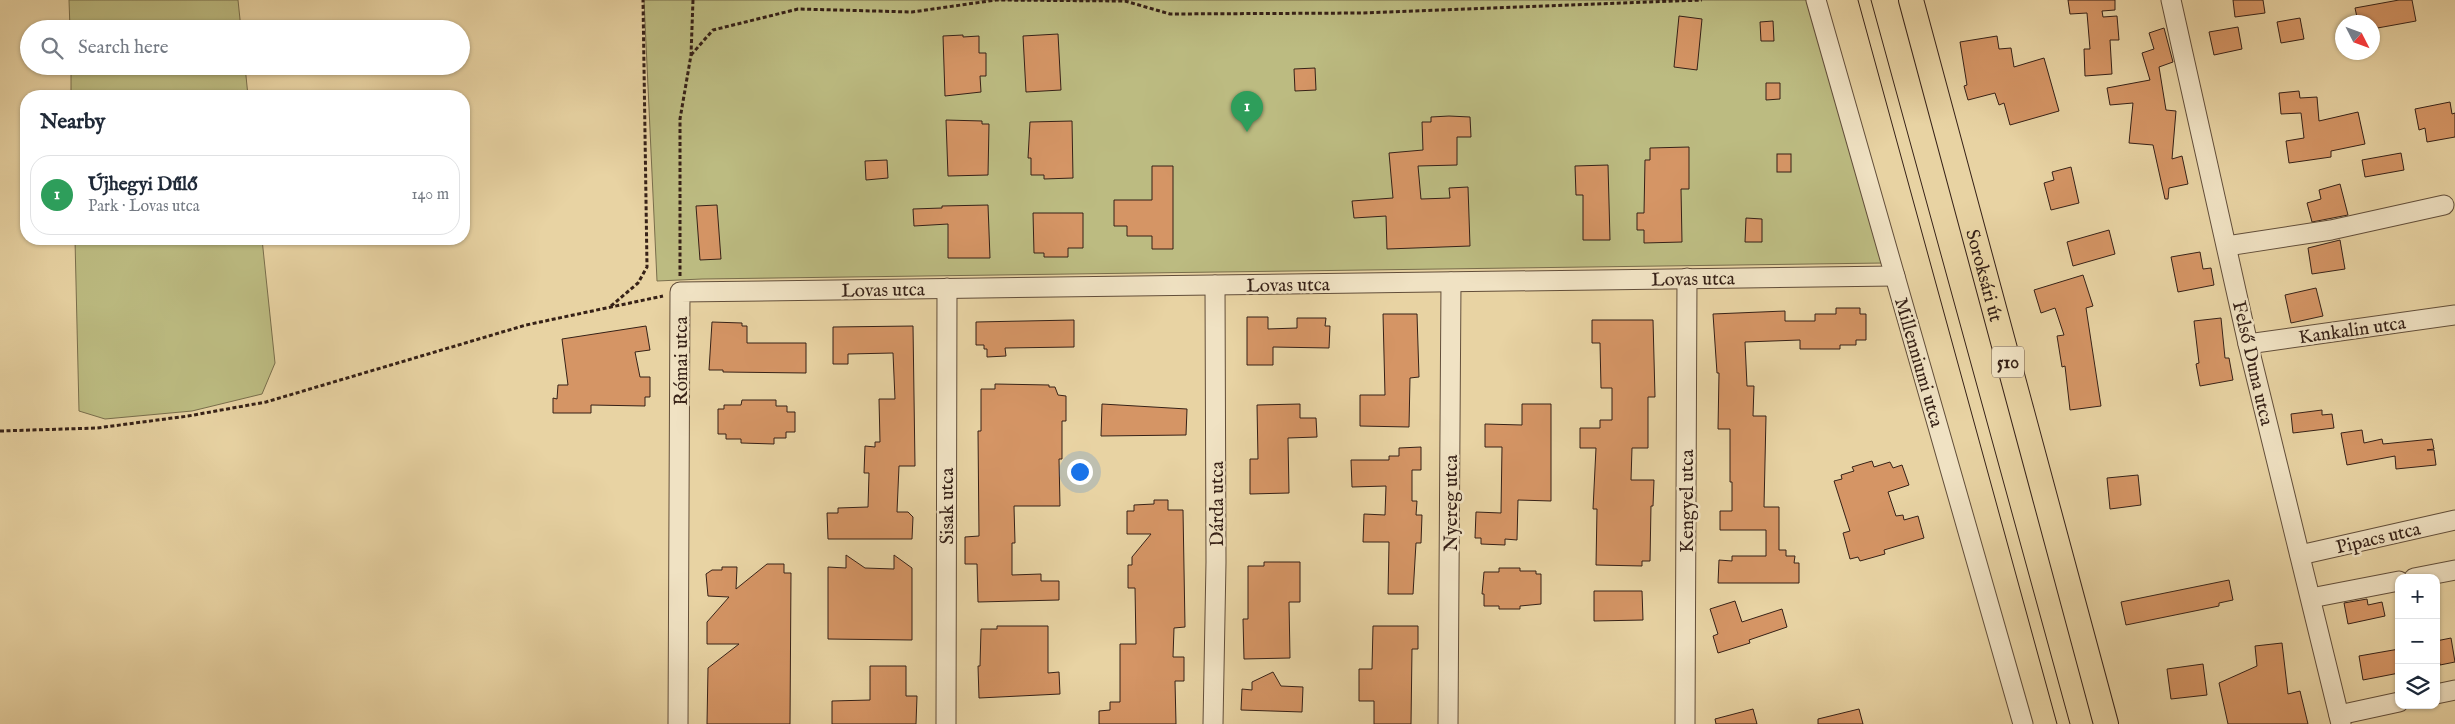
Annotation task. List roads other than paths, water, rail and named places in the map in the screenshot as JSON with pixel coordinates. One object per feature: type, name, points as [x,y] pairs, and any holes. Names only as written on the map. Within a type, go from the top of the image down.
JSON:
[{"type":"main road","name":"Soroksári út","points":[[1911,0],[2106,724]]},
{"type":"street","name":"Millenniumi utca","points":[[1816,0],[2023,724]]},
{"type":"street","name":"Felső Duna utca","points":[[2171,0],[2248,344],[2340,720]]},
{"type":"street","points":[[2227,246],[2331,230],[2444,205]]},
{"type":"street","name":"Lovas utca","points":[[680,292],[1895,276]]},
{"type":"street","name":"Kengyel utca","points":[[1685,724],[1687,278]]},
{"type":"street","name":"Nyereg utca","points":[[1448,724],[1451,282]]},
{"type":"street","name":"Dárda utca","points":[[1213,724],[1216,562],[1215,285]]},
{"type":"street","name":"Sisak utca","points":[[946,724],[947,288]]},
{"type":"street","name":"Római utca","points":[[678,724],[680,292]]},
{"type":"street","name":"Kankalin utca","points":[[2248,344],[2455,315]]},
{"type":"street","name":"Pipacs utca","points":[[2300,555],[2455,520]]},
{"type":"street","points":[[2434,574],[2455,570]]},
{"type":"street","points":[[2311,598],[2395,582]]},
{"type":"street","points":[[2440,693],[2455,690]]},
{"type":"street","points":[[2340,720],[2395,703]]},
{"type":"tram line","points":[[1858,0],[2057,724]]},
{"type":"tram line","points":[[1871,0],[2070,724]]},
{"type":"place","name":"Újhegyi Dűlő","points":[[1247,132]]}]
